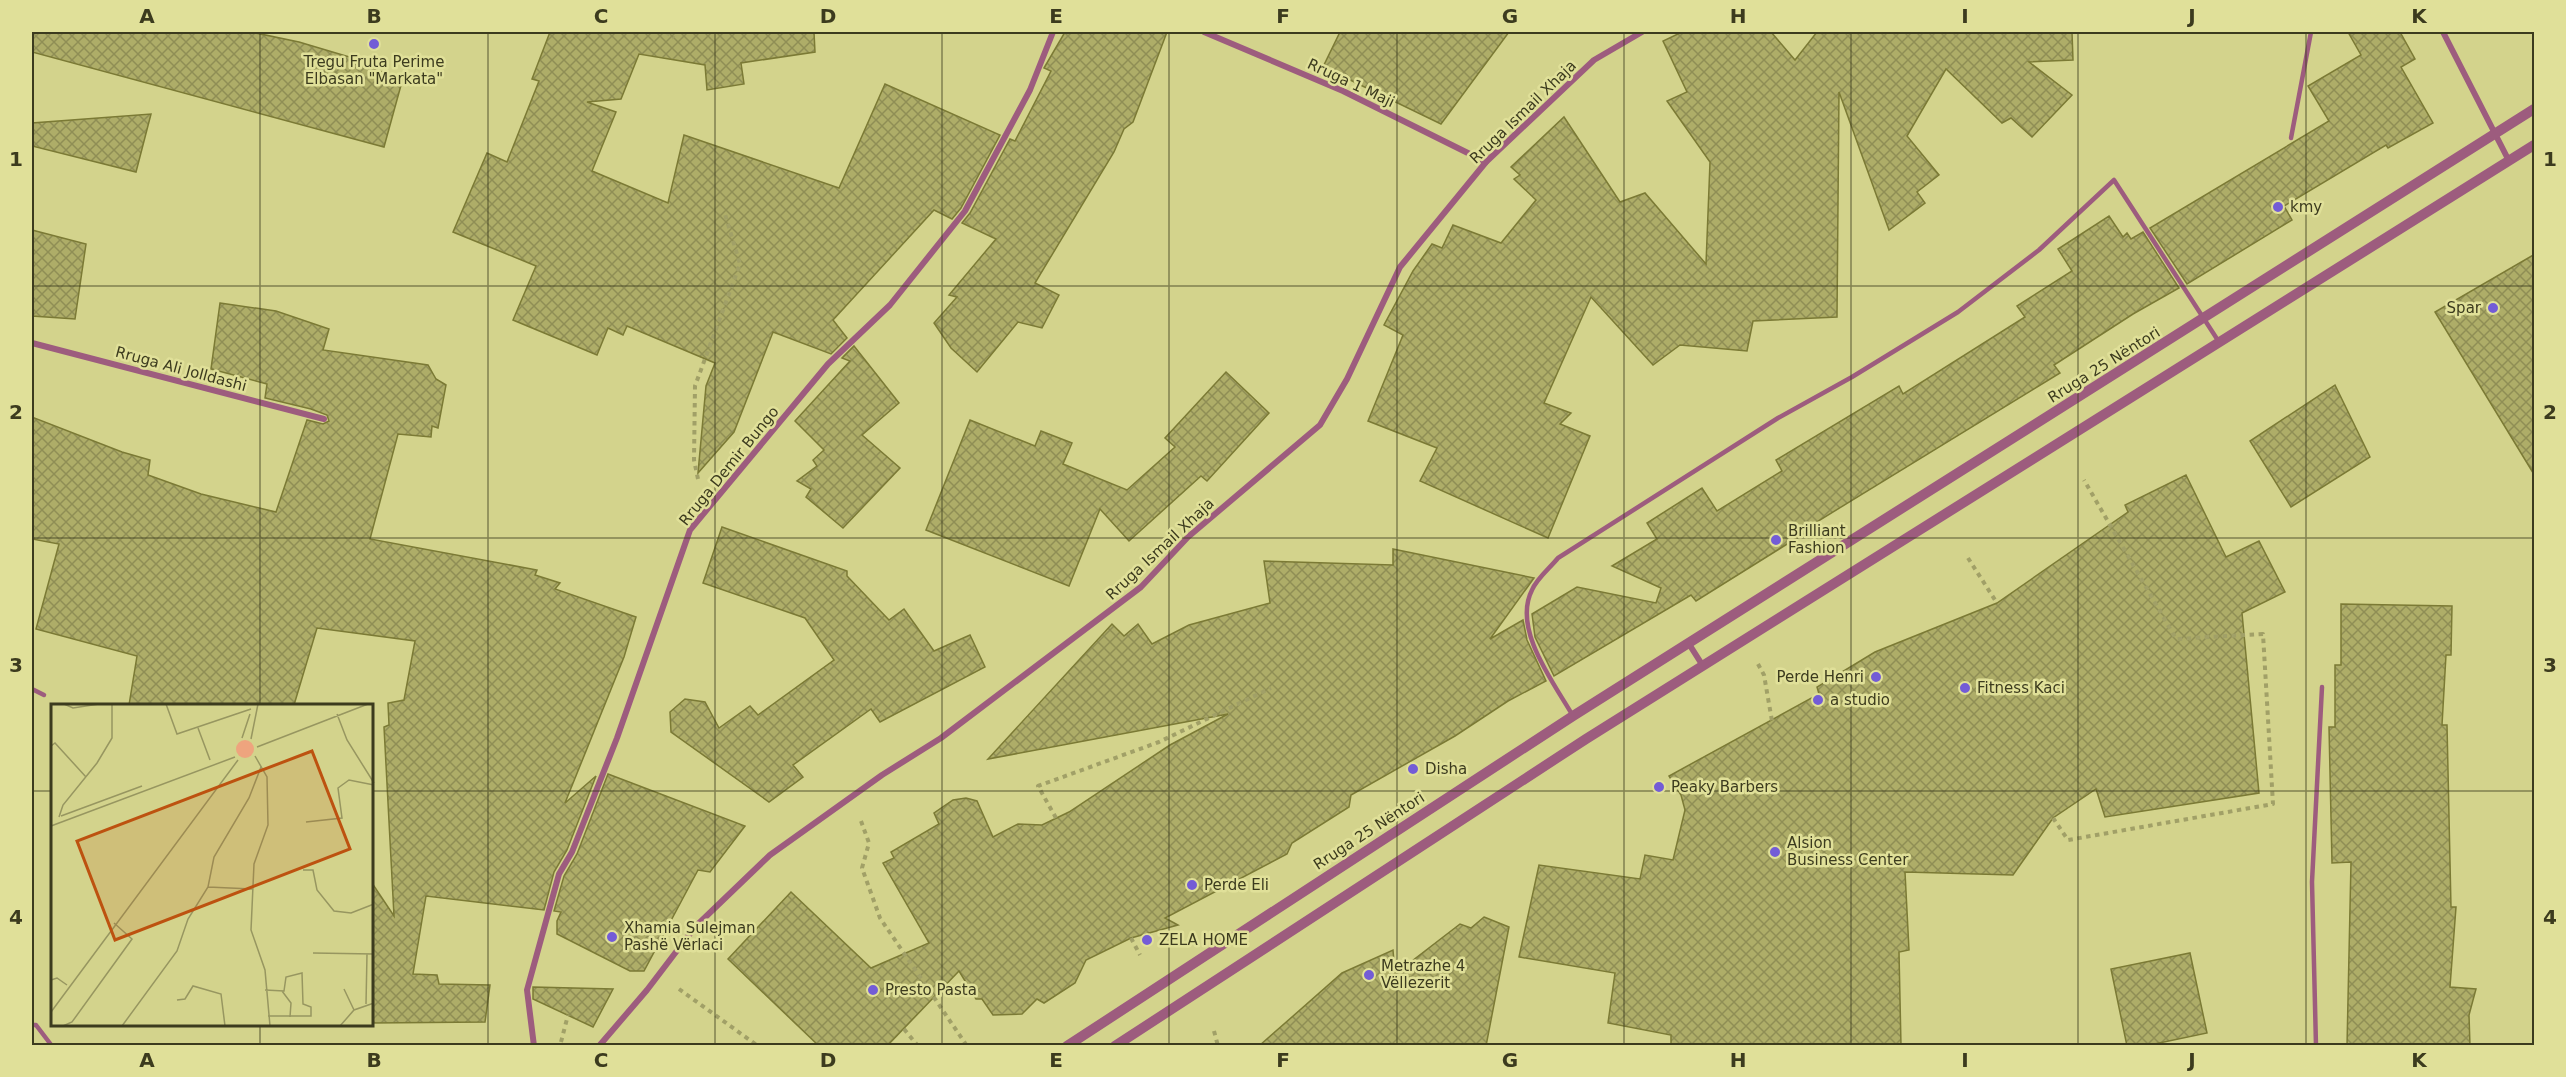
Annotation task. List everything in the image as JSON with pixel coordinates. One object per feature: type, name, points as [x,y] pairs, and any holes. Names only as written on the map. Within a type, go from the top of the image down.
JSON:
[{"type":"street","name":"Rruga Demir Bungo","points":[[534,1046],[527,990],[559,873],[572,852],[617,738],[690,530],[828,364],[890,305],[965,211],[1030,90],[1053,32]]},
{"type":"street","name":"Rruga 1 Maji","points":[[1204,32],[1343,91],[1486,162]]},
{"type":"street","name":"Rruga Ismail Xhaja","points":[[598,1046],[695,927],[770,855],[852,796],[941,738],[1141,588],[1188,537],[1320,425],[1347,379],[1400,267],[1486,162],[1594,60],[1642,32]]},
{"type":"street","points":[[2443,32],[2509,161]]},
{"type":"street","name":"Rruga 25 Nëntori","points":[[1067,1046],[1573,716],[2204,320],[2535,109]]},
{"type":"street","points":[[1115,1046],[1586,739],[2535,145]]},
{"type":"street","name":"Rruga Ali Jolldashi","points":[[32,343],[324,419]]},
{"type":"street","points":[[1689,644],[1703,666]]},
{"type":"lane","points":[[2291,138],[2311,32]]},
{"type":"lane","points":[[1573,716],[1530,638],[1525,612],[1532,589],[1558,558],[1778,418],[1852,377],[1958,312],[2039,250],[2114,180],[2219,343]]},
{"type":"lane","points":[[2316,1046],[2312,882],[2322,687]]},
{"type":"lane","points":[[32,689],[44,695]]},
{"type":"lane","points":[[32,1025],[36,1024],[52,1046]]},
{"type":"path","points":[[666,32],[674,38]]},
{"type":"path","points":[[705,512],[694,460],[696,386],[740,264],[724,211]]},
{"type":"path","points":[[2053,818],[2068,840],[2273,804],[2263,634],[2176,639],[2084,480]]},
{"type":"path","points":[[1968,558],[1997,603]]},
{"type":"path","points":[[1764,675],[1772,721]]},
{"type":"path","points":[[1056,818],[1038,786],[1159,742],[1271,688]]},
{"type":"path","points":[[852,796],[869,843],[862,868],[880,918],[967,1046]]},
{"type":"path","points":[[1131,938],[1140,955]]},
{"type":"path","points":[[659,974],[758,1046]]},
{"type":"path","points":[[564,1033],[568,1015]]},
{"type":"path","points":[[904,1029],[918,1046]]},
{"type":"path","points":[[1214,1031],[1218,1046]]},
{"type":"building","points":[[32,32],[251,32],[299,42],[373,64],[372,69],[403,78],[384,147],[32,52]]},
{"type":"building","points":[[550,32],[814,32],[815,52],[741,63],[744,84],[707,90],[705,65],[639,54],[621,99],[587,102],[616,112],[592,171],[668,203],[684,135],[839,188],[885,84],[1000,135],[961,208],[952,219],[934,210],[833,320],[847,338],[831,354],[773,332],[734,432],[698,473],[706,386],[715,363],[627,326],[623,335],[608,328],[597,355],[513,320],[536,266],[453,232],[487,153],[507,162],[539,81],[532,79]]},
{"type":"building","points":[[1065,32],[1167,32],[1133,122],[1124,129],[1114,152],[1035,283],[1059,295],[1042,328],[1018,322],[977,372],[951,348],[934,323],[957,297],[949,295],[996,239],[962,223],[970,213],[1010,139],[1015,141],[1051,71],[1044,68]]},
{"type":"building","points":[[1340,32],[1509,32],[1441,124],[1323,67]]},
{"type":"building","points":[[1682,32],[1771,32],[1795,60],[1817,32],[2072,32],[2073,60],[2029,62],[2072,95],[2032,137],[2011,118],[2002,123],[1946,69],[1907,136],[1939,175],[1917,192],[1925,203],[1889,230],[1839,92],[1837,317],[1753,321],[1747,351],[1680,345],[1653,365],[1591,297],[1544,403],[1571,413],[1560,424],[1590,436],[1548,538],[1420,481],[1437,448],[1368,421],[1403,335],[1384,325],[1413,271],[1432,244],[1442,248],[1453,225],[1501,243],[1536,200],[1514,179],[1520,175],[1511,167],[1564,117],[1620,202],[1645,193],[1706,264],[1710,162],[1667,101],[1687,92],[1663,41]]},
{"type":"building","points":[[2348,32],[2400,32],[2415,59],[2401,67],[2433,123],[2388,148],[2386,145],[2284,206],[2292,220],[2187,284],[2150,228],[2329,121],[2308,86],[2361,55]]},
{"type":"building","points":[[151,114],[136,172],[32,146],[32,123]]},
{"type":"building","points":[[2109,216],[2123,237],[2127,233],[2131,239],[2143,232],[2179,288],[2133,314],[2054,365],[2060,373],[1815,523],[1816,526],[1696,601],[1691,595],[1554,676],[1535,637],[1532,614],[1577,587],[1656,603],[1661,588],[1612,566],[1657,539],[1647,523],[1702,488],[1717,511],[1782,471],[1776,460],[1899,386],[1903,394],[2025,317],[2017,306],[2072,271],[2058,249]]},
{"type":"building","points":[[32,230],[86,244],[75,319],[32,316]]},
{"type":"building","points":[[2535,254],[2535,476],[2435,312]]},
{"type":"building","points":[[220,303],[276,311],[329,329],[323,350],[428,365],[436,379],[446,385],[438,428],[432,426],[431,437],[398,434],[370,539],[537,570],[535,575],[560,583],[555,589],[636,617],[624,657],[565,803],[596,776],[567,850],[554,872],[544,910],[426,896],[413,974],[437,975],[439,984],[490,985],[485,1022],[374,1023],[374,886],[394,916],[384,727],[389,725],[388,703],[404,700],[415,641],[317,628],[294,704],[129,704],[137,656],[36,629],[59,544],[32,539],[32,417],[122,452],[150,460],[148,475],[201,494],[276,512],[307,420],[323,424],[329,421],[327,415],[265,398],[267,384],[211,369]]},
{"type":"building","points":[[854,346],[899,403],[862,435],[900,468],[843,528],[806,497],[811,489],[797,481],[817,466],[813,460],[824,450],[795,421],[850,361],[842,358]]},
{"type":"building","points":[[1226,372],[1269,413],[1207,481],[1201,476],[1129,541],[1100,509],[1069,586],[926,530],[970,420],[1035,446],[1041,431],[1072,443],[1063,464],[1127,490],[1175,447],[1165,438]]},
{"type":"building","points":[[2335,385],[2370,457],[2291,507],[2250,441]]},
{"type":"building","points":[[2186,475],[2226,557],[2259,541],[2285,592],[2242,613],[2259,793],[2105,817],[2096,789],[2053,818],[2013,875],[1905,872],[1909,950],[1899,952],[1901,1046],[1671,1046],[1671,1035],[1608,1023],[1615,973],[1519,957],[1539,865],[1640,879],[1645,855],[1673,860],[1685,810],[1681,795],[1669,776],[1819,694],[1817,687],[1875,652],[1997,603],[2128,512],[2125,505]]},
{"type":"building","points":[[722,527],[847,571],[847,576],[889,620],[904,609],[934,651],[970,635],[985,667],[880,722],[871,709],[793,765],[803,777],[769,802],[671,732],[670,712],[685,699],[705,702],[719,728],[750,706],[758,715],[834,660],[805,618],[703,583]]},
{"type":"building","points":[[1393,549],[1534,578],[1490,639],[1523,620],[1527,640],[1546,681],[1508,701],[1455,736],[1351,795],[1349,807],[1292,843],[1287,854],[1165,918],[1178,925],[1131,938],[1086,960],[1075,983],[1044,1003],[1037,999],[1022,1014],[993,1015],[982,999],[976,999],[959,971],[887,1046],[819,1046],[728,959],[791,892],[871,968],[929,943],[883,863],[894,858],[891,852],[939,824],[934,813],[953,800],[966,798],[977,801],[993,837],[1018,824],[1042,825],[1069,812],[1170,745],[1228,714],[988,759],[1112,624],[1124,636],[1138,624],[1152,644],[1189,625],[1270,603],[1264,561],[1393,565]]},
{"type":"building","points":[[2341,604],[2452,606],[2451,655],[2446,655],[2442,725],[2447,725],[2451,907],[2456,907],[2450,987],[2476,989],[2469,1015],[2470,1046],[2347,1046],[2351,862],[2332,863],[2329,727],[2335,727],[2335,665],[2341,665]]},
{"type":"building","points":[[608,774],[745,826],[710,872],[698,870],[644,971],[630,971],[557,934],[557,921],[561,912],[554,911],[564,876],[577,854]]},
{"type":"building","points":[[1484,917],[1509,927],[1486,1046],[1259,1046],[1342,973],[1393,950],[1395,974],[1460,924],[1471,928]]},
{"type":"building","points":[[2190,953],[2207,1033],[2145,1046],[2127,1046],[2111,969]]},
{"type":"building","points":[[533,987],[613,989],[593,1027],[533,999]]},
{"type":"place","name":"Tregu Fruta Perime Elbasan \"Markata\"","points":[[374,44]]},
{"type":"place","name":"kmy","points":[[2278,207]]},
{"type":"place","name":"Spar","points":[[2493,308]]},
{"type":"place","name":"Brilliant Fashion","points":[[1776,540]]},
{"type":"place","name":"Perde Henri","points":[[1876,677]]},
{"type":"place","name":"Fitness Kaci","points":[[1965,688]]},
{"type":"place","name":"a studio","points":[[1818,700]]},
{"type":"place","name":"Disha","points":[[1413,769]]},
{"type":"place","name":"Peaky Barbers","points":[[1659,787]]},
{"type":"place","name":"Alsion Business Center","points":[[1775,852]]},
{"type":"place","name":"Perde Eli","points":[[1192,885]]},
{"type":"place","name":"Xhamia Sulejman Pashë Vërlaci","points":[[612,937]]},
{"type":"place","name":"ZELA HOME","points":[[1147,940]]},
{"type":"place","name":"Metrazhe 4 Vëllezerit","points":[[1369,975]]},
{"type":"place","name":"Presto Pasta","points":[[873,990]]}]
